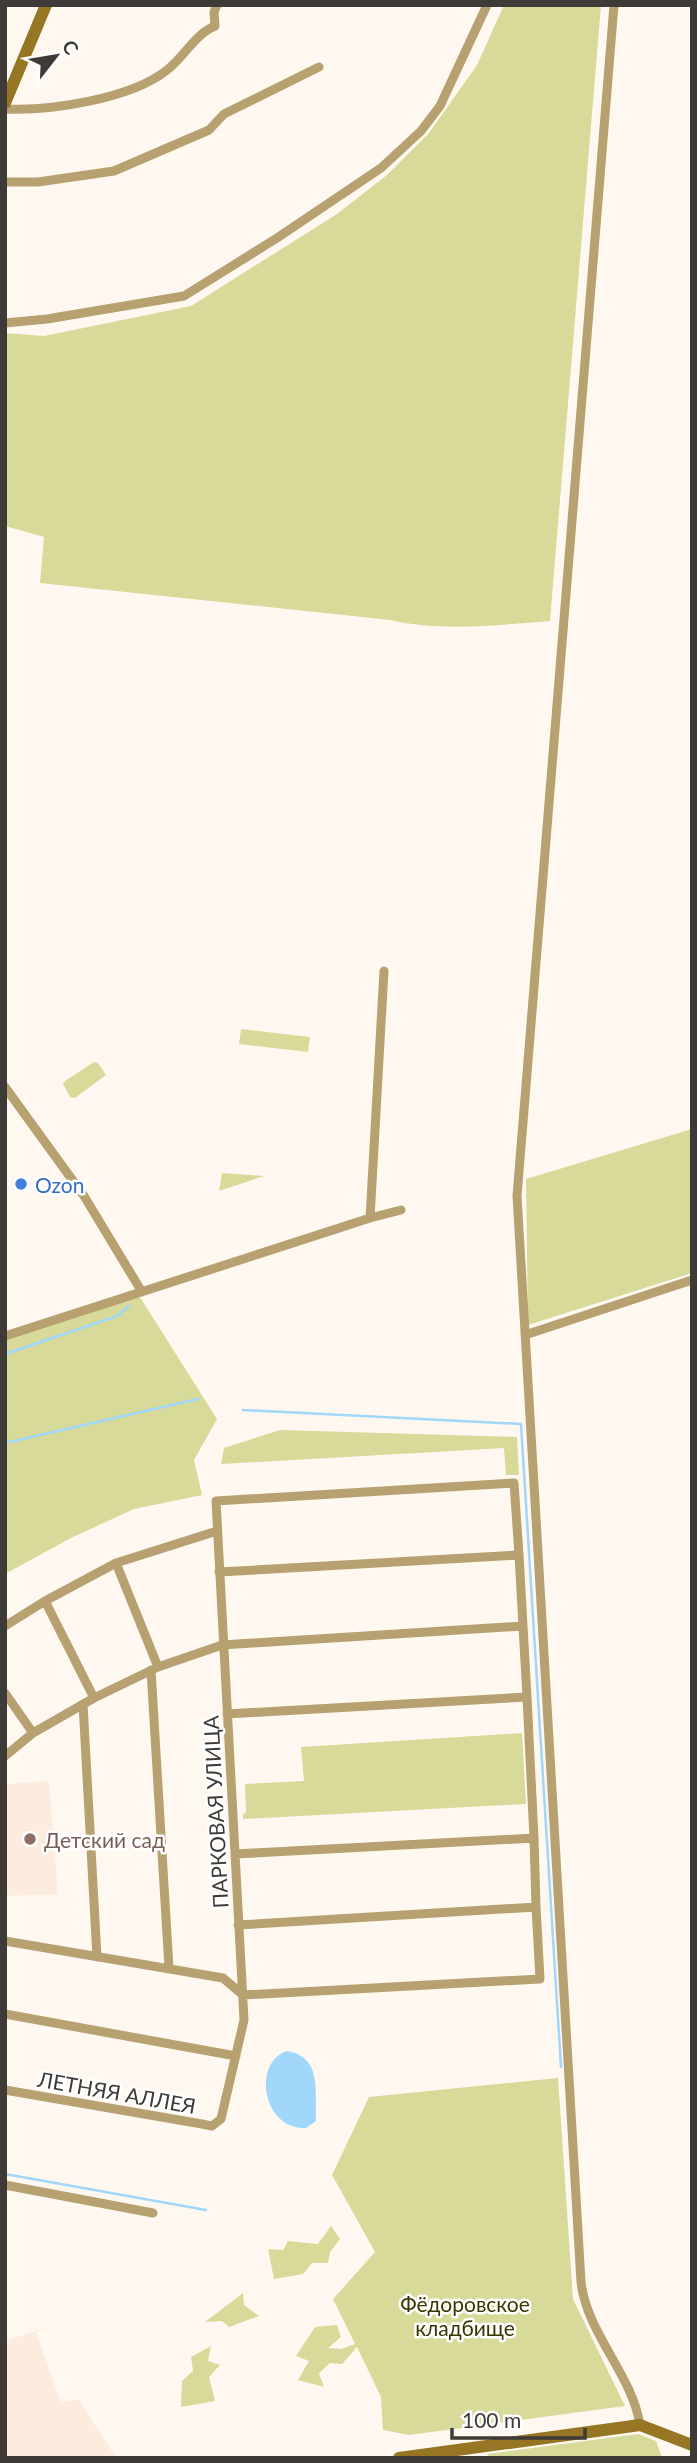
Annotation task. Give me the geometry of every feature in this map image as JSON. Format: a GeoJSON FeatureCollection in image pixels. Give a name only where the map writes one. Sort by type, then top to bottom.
{"type":"FeatureCollection","features":[{"type":"Feature","properties":{"kind":"main road"},"geometry":{"type":"LineString","coordinates":[[5,103],[46,5]]}},
{"type":"Feature","properties":{"kind":"main road"},"geometry":{"type":"LineString","coordinates":[[399,2458],[640,2425],[686,2442]]}},
{"type":"Feature","properties":{"kind":"street"},"geometry":{"type":"LineString","coordinates":[[5,109],[38,110],[75,103],[150,81],[178,61],[194,42],[215,26],[214,12],[218,5]]}},
{"type":"Feature","properties":{"kind":"street"},"geometry":{"type":"LineString","coordinates":[[5,323],[174,299],[201,286],[277,238],[382,168],[421,131],[440,106],[487,5]]}},
{"type":"Feature","properties":{"kind":"street"},"geometry":{"type":"LineString","coordinates":[[614,5],[517,1196],[581,2282],[587,2309],[636,2406],[640,2425]]}},
{"type":"Feature","properties":{"kind":"street"},"geometry":{"type":"LineString","coordinates":[[5,182],[38,182],[114,172],[209,130],[224,114],[319,67]]}},
{"type":"Feature","properties":{"kind":"street"},"geometry":{"type":"LineString","coordinates":[[370,1218],[384,971]]}},
{"type":"Feature","properties":{"kind":"street"},"geometry":{"type":"LineString","coordinates":[[5,1087],[84,1196],[142,1292]]}},
{"type":"Feature","properties":{"kind":"street"},"geometry":{"type":"LineString","coordinates":[[5,1336],[401,1210]]}},
{"type":"Feature","properties":{"kind":"street"},"geometry":{"type":"LineString","coordinates":[[525,1335],[692,1280]]}},
{"type":"Feature","properties":{"kind":"street","name":"ПАРКОВАЯ УЛИЦА"},"geometry":{"type":"LineString","coordinates":[[221,2119],[244,2020],[216,1501],[514,1483],[519,1555]]}},
{"type":"Feature","properties":{"kind":"street"},"geometry":{"type":"LineString","coordinates":[[5,1626],[116,1563],[216,1531]]}},
{"type":"Feature","properties":{"kind":"street"},"geometry":{"type":"LineString","coordinates":[[5,1941],[223,1978],[243,1995],[540,1979],[519,1555],[219,1572]]}},
{"type":"Feature","properties":{"kind":"street"},"geometry":{"type":"LineString","coordinates":[[116,1563],[154,1668],[169,1968]]}},
{"type":"Feature","properties":{"kind":"street"},"geometry":{"type":"LineString","coordinates":[[45,1601],[94,1698]]}},
{"type":"Feature","properties":{"kind":"street"},"geometry":{"type":"LineString","coordinates":[[5,1756],[33,1733],[94,1698],[154,1668],[222,1645],[523,1626]]}},
{"type":"Feature","properties":{"kind":"street"},"geometry":{"type":"LineString","coordinates":[[5,1693],[33,1733]]}},
{"type":"Feature","properties":{"kind":"street"},"geometry":{"type":"LineString","coordinates":[[227,1714],[527,1697]]}},
{"type":"Feature","properties":{"kind":"street"},"geometry":{"type":"LineString","coordinates":[[83,1704],[97,1957]]}},
{"type":"Feature","properties":{"kind":"street"},"geometry":{"type":"LineString","coordinates":[[235,1854],[534,1838]]}},
{"type":"Feature","properties":{"kind":"street"},"geometry":{"type":"LineString","coordinates":[[238,1925],[536,1907]]}},
{"type":"Feature","properties":{"kind":"street"},"geometry":{"type":"LineString","coordinates":[[5,2014],[236,2056]]}},
{"type":"Feature","properties":{"kind":"street","name":"ЛЕТНЯЯ АЛЛЕЯ"},"geometry":{"type":"LineString","coordinates":[[5,2090],[212,2126],[221,2119]]}},
{"type":"Feature","properties":{"kind":"street"},"geometry":{"type":"LineString","coordinates":[[5,2185],[153,2213]]}},
{"type":"Feature","properties":{"kind":"shaded area","name":"Детский сад"},"geometry":{"type":"Polygon","coordinates":[[[49,1781],[58,1894],[5,1896],[5,1784],[49,1781]]]}},
{"type":"Feature","properties":{"kind":"shaded area"},"geometry":{"type":"Polygon","coordinates":[[[62,2322],[36,2332],[61,2403],[79,2399],[116,2458],[5,2458],[5,2341],[62,2322]]]}},
{"type":"Feature","properties":{"kind":"green space"},"geometry":{"type":"Polygon","coordinates":[[[504,5],[601,5],[550,621],[470,627],[429,626],[40,583],[44,537],[5,526],[5,333],[44,336],[191,306],[337,214],[387,175],[429,133],[477,65],[504,5]]]}},
{"type":"Feature","properties":{"kind":"green space"},"geometry":{"type":"Polygon","coordinates":[[[241,1029],[310,1037],[308,1052],[239,1044],[241,1029]]]}},
{"type":"Feature","properties":{"kind":"green space"},"geometry":{"type":"Polygon","coordinates":[[[94,1062],[98,1063],[106,1075],[75,1098],[70,1097],[63,1084],[65,1081],[94,1062]]]}},
{"type":"Feature","properties":{"kind":"green space"},"geometry":{"type":"Polygon","coordinates":[[[692,1129],[692,1273],[528,1325],[526,1179],[692,1129]]]}},
{"type":"Feature","properties":{"kind":"green space"},"geometry":{"type":"Polygon","coordinates":[[[222,1173],[264,1176],[219,1191],[222,1173]]]}},
{"type":"Feature","properties":{"kind":"green space"},"geometry":{"type":"Polygon","coordinates":[[[138,1294],[217,1419],[194,1460],[202,1495],[134,1509],[71,1538],[5,1574],[5,1336],[138,1294]]]}},
{"type":"Feature","properties":{"kind":"green space"},"geometry":{"type":"Polygon","coordinates":[[[280,1430],[517,1437],[519,1475],[506,1475],[504,1448],[221,1464],[224,1448],[280,1430]]]}},
{"type":"Feature","properties":{"kind":"green space"},"geometry":{"type":"Polygon","coordinates":[[[522,1733],[526,1804],[243,1819],[243,1814],[246,1813],[245,1784],[304,1781],[301,1747],[522,1733]]]}},
{"type":"Feature","properties":{"kind":"green space","name":"Фёдоровское кладбище"},"geometry":{"type":"Polygon","coordinates":[[[558,2078],[573,2299],[625,2406],[409,2435],[383,2430],[381,2397],[357,2347],[342,2364],[330,2363],[319,2373],[324,2387],[298,2380],[309,2361],[296,2356],[315,2327],[337,2325],[341,2337],[328,2348],[341,2349],[355,2344],[333,2299],[375,2252],[332,2175],[369,2097],[558,2078]]]}},
{"type":"Feature","properties":{"kind":"green space"},"geometry":{"type":"Polygon","coordinates":[[[331,2226],[340,2239],[330,2252],[328,2263],[312,2263],[303,2274],[274,2279],[268,2249],[283,2250],[288,2241],[318,2244],[331,2226]]]}},
{"type":"Feature","properties":{"kind":"green space"},"geometry":{"type":"Polygon","coordinates":[[[243,2293],[244,2305],[259,2316],[229,2327],[222,2321],[205,2322],[243,2293]]]}},
{"type":"Feature","properties":{"kind":"green space"},"geometry":{"type":"Polygon","coordinates":[[[211,2346],[208,2361],[220,2365],[209,2377],[215,2401],[181,2407],[182,2381],[193,2371],[191,2357],[211,2346]]]}},
{"type":"Feature","properties":{"kind":"green space"},"geometry":{"type":"Polygon","coordinates":[[[638,2434],[656,2441],[662,2458],[490,2458],[487,2454],[638,2434]]]}},
{"type":"Feature","properties":{"kind":"water"},"geometry":{"type":"Polygon","coordinates":[[[287,2051],[307,2061],[315,2078],[316,2121],[306,2128],[291,2126],[280,2118],[271,2107],[267,2094],[269,2068],[276,2058],[287,2051]]]}},
{"type":"Feature","properties":{"kind":"waterway"},"geometry":{"type":"LineString","coordinates":[[5,1354],[117,1316],[129,1306]]}},
{"type":"Feature","properties":{"kind":"waterway"},"geometry":{"type":"LineString","coordinates":[[5,1443],[198,1399]]}},
{"type":"Feature","properties":{"kind":"waterway"},"geometry":{"type":"LineString","coordinates":[[243,1410],[521,1424],[561,2067]]}},
{"type":"Feature","properties":{"kind":"waterway"},"geometry":{"type":"LineString","coordinates":[[5,2174],[206,2210]]}},
{"type":"Feature","properties":{"kind":"place","name":"Ozon"},"geometry":{"type":"Point","coordinates":[21,1184]}},
{"type":"Feature","properties":{"kind":"place","name":"Детский сад"},"geometry":{"type":"Point","coordinates":[30,1839]}}]}
